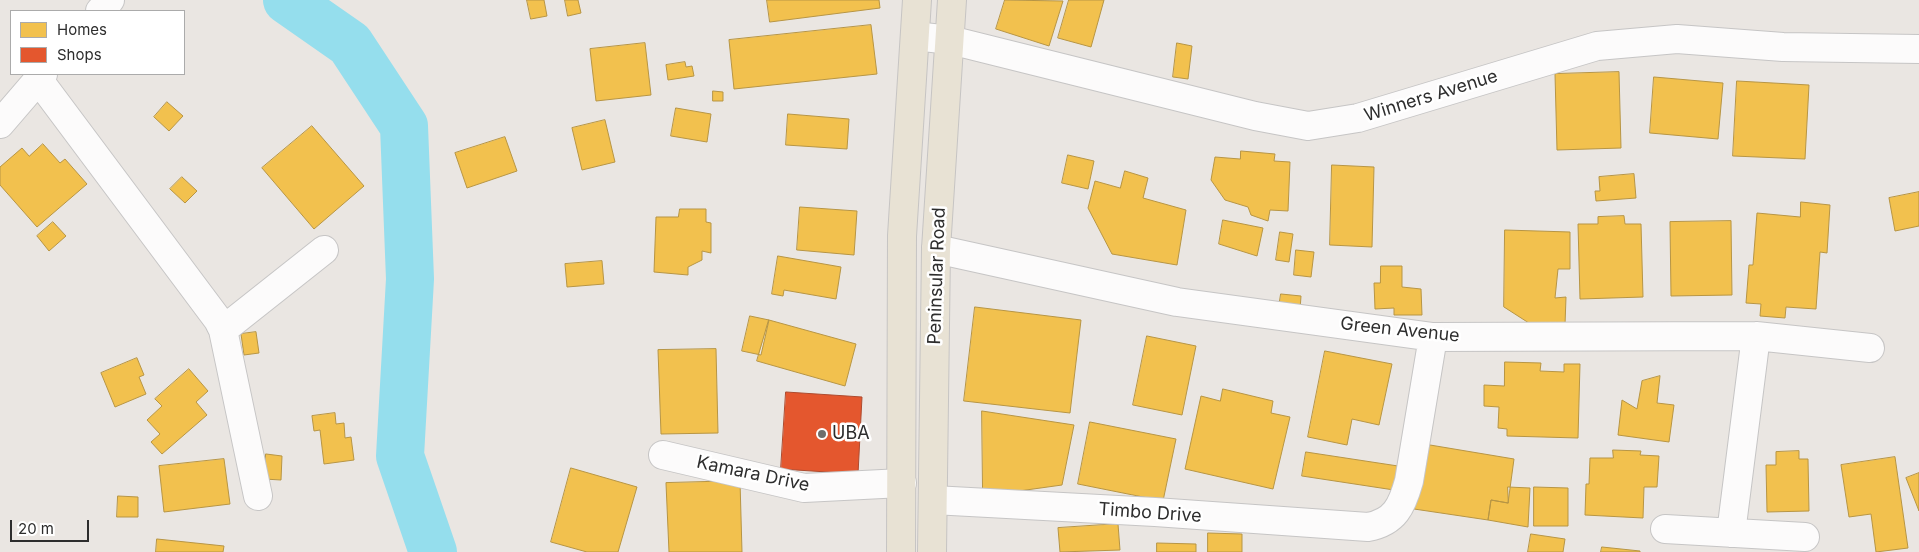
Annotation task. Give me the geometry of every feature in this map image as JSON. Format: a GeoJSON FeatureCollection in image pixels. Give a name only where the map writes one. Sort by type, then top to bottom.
{"type":"FeatureCollection","features":[{"type":"Feature","properties":{"kind":"main road","name":"Peninsular Road"},"geometry":{"type":"LineString","coordinates":[[902,552],[902,236],[917,0]]}},
{"type":"Feature","properties":{"kind":"main road","name":"Peninsular Road"},"geometry":{"type":"LineString","coordinates":[[932,552],[936,249],[952,0]]}},
{"type":"Feature","properties":{"kind":"street"},"geometry":{"type":"LineString","coordinates":[[101,10],[110,0]]}},
{"type":"Feature","properties":{"kind":"street","name":"Winners Avenue"},"geometry":{"type":"LineString","coordinates":[[915,36],[950,40],[1255,116],[1308,126],[1358,118],[1597,46],[1677,39],[1783,47],[1919,49]]}},
{"type":"Feature","properties":{"kind":"street"},"geometry":{"type":"LineString","coordinates":[[0,124],[41,76],[218,320],[223,330],[258,496]]}},
{"type":"Feature","properties":{"kind":"street","name":"Green Avenue"},"geometry":{"type":"LineString","coordinates":[[936,249],[1176,302],[1433,337],[1756,336],[1870,348]]}},
{"type":"Feature","properties":{"kind":"street"},"geometry":{"type":"LineString","coordinates":[[223,330],[324,250]]}},
{"type":"Feature","properties":{"kind":"street"},"geometry":{"type":"LineString","coordinates":[[1732,533],[1756,336]]}},
{"type":"Feature","properties":{"kind":"street","name":"Timbo Drive"},"geometry":{"type":"LineString","coordinates":[[933,500],[1146,512],[1368,528],[1382,525],[1402,503],[1409,481],[1433,337]]}},
{"type":"Feature","properties":{"kind":"street","name":"Kamara Drive"},"geometry":{"type":"LineString","coordinates":[[663,455],[804,488],[902,483]]}},
{"type":"Feature","properties":{"kind":"street"},"geometry":{"type":"LineString","coordinates":[[1665,529],[1805,537]]}},
{"type":"Feature","properties":{"kind":"building: Homes"},"geometry":{"type":"Polygon","coordinates":[[[527,0],[544,0],[547,16],[531,19],[527,0]]]}},
{"type":"Feature","properties":{"kind":"building: Homes"},"geometry":{"type":"Polygon","coordinates":[[[565,0],[578,0],[581,13],[568,16],[565,0]]]}},
{"type":"Feature","properties":{"kind":"building: Homes"},"geometry":{"type":"Polygon","coordinates":[[[767,0],[879,0],[880,8],[770,22],[767,0]]]}},
{"type":"Feature","properties":{"kind":"building: Homes"},"geometry":{"type":"Polygon","coordinates":[[[1005,0],[1063,1],[1049,46],[996,29],[1005,0]]]}},
{"type":"Feature","properties":{"kind":"building: Homes"},"geometry":{"type":"Polygon","coordinates":[[[1069,0],[1104,0],[1091,47],[1058,38],[1069,0]]]}},
{"type":"Feature","properties":{"kind":"building: Homes"},"geometry":{"type":"Polygon","coordinates":[[[871,25],[877,74],[734,89],[729,40],[871,25]]]}},
{"type":"Feature","properties":{"kind":"building: Homes"},"geometry":{"type":"Polygon","coordinates":[[[645,43],[651,95],[596,101],[590,49],[645,43]]]}},
{"type":"Feature","properties":{"kind":"building: Homes"},"geometry":{"type":"Polygon","coordinates":[[[1177,43],[1192,46],[1188,79],[1173,77],[1177,43]]]}},
{"type":"Feature","properties":{"kind":"building: Homes"},"geometry":{"type":"Polygon","coordinates":[[[685,62],[686,67],[692,66],[694,76],[668,80],[666,65],[685,62]]]}},
{"type":"Feature","properties":{"kind":"building: Homes"},"geometry":{"type":"Polygon","coordinates":[[[1619,72],[1621,148],[1557,150],[1555,74],[1619,72]]]}},
{"type":"Feature","properties":{"kind":"building: Homes"},"geometry":{"type":"Polygon","coordinates":[[[1654,77],[1723,83],[1718,139],[1650,133],[1654,77]]]}},
{"type":"Feature","properties":{"kind":"building: Homes"},"geometry":{"type":"Polygon","coordinates":[[[1737,81],[1809,85],[1805,159],[1733,156],[1737,81]]]}},
{"type":"Feature","properties":{"kind":"building: Homes"},"geometry":{"type":"Polygon","coordinates":[[[713,91],[723,92],[723,101],[713,101],[713,91]]]}},
{"type":"Feature","properties":{"kind":"building: Homes"},"geometry":{"type":"Polygon","coordinates":[[[167,102],[183,116],[169,131],[154,117],[167,102]]]}},
{"type":"Feature","properties":{"kind":"building: Homes"},"geometry":{"type":"Polygon","coordinates":[[[676,108],[711,114],[707,142],[671,136],[676,108]]]}},
{"type":"Feature","properties":{"kind":"building: Homes"},"geometry":{"type":"Polygon","coordinates":[[[788,114],[849,119],[847,149],[786,145],[788,114]]]}},
{"type":"Feature","properties":{"kind":"building: Homes"},"geometry":{"type":"Polygon","coordinates":[[[605,120],[615,162],[582,170],[572,128],[605,120]]]}},
{"type":"Feature","properties":{"kind":"building: Homes"},"geometry":{"type":"Polygon","coordinates":[[[312,126],[364,186],[314,229],[262,168],[312,126]]]}},
{"type":"Feature","properties":{"kind":"building: Homes"},"geometry":{"type":"Polygon","coordinates":[[[505,137],[517,171],[467,188],[455,153],[505,137]]]}},
{"type":"Feature","properties":{"kind":"building: Homes"},"geometry":{"type":"Polygon","coordinates":[[[43,144],[60,163],[65,159],[87,184],[37,227],[0,185],[0,167],[22,148],[29,156],[43,144]]]}},
{"type":"Feature","properties":{"kind":"building: Homes"},"geometry":{"type":"Polygon","coordinates":[[[1241,151],[1275,154],[1274,161],[1290,162],[1288,211],[1270,210],[1268,221],[1251,215],[1248,207],[1225,200],[1211,180],[1215,157],[1240,159],[1241,151]]]}},
{"type":"Feature","properties":{"kind":"building: Homes"},"geometry":{"type":"Polygon","coordinates":[[[1068,155],[1094,161],[1088,189],[1062,183],[1068,155]]]}},
{"type":"Feature","properties":{"kind":"building: Homes"},"geometry":{"type":"Polygon","coordinates":[[[1332,165],[1374,167],[1372,247],[1330,245],[1332,165]]]}},
{"type":"Feature","properties":{"kind":"building: Homes"},"geometry":{"type":"Polygon","coordinates":[[[1125,171],[1148,178],[1143,198],[1186,210],[1177,265],[1112,254],[1088,208],[1095,181],[1120,188],[1125,171]]]}},
{"type":"Feature","properties":{"kind":"building: Homes"},"geometry":{"type":"Polygon","coordinates":[[[1634,174],[1636,198],[1596,201],[1595,191],[1600,191],[1599,177],[1634,174]]]}},
{"type":"Feature","properties":{"kind":"building: Homes"},"geometry":{"type":"Polygon","coordinates":[[[182,177],[197,191],[185,203],[170,189],[182,177]]]}},
{"type":"Feature","properties":{"kind":"building: Homes"},"geometry":{"type":"Polygon","coordinates":[[[1919,192],[1919,226],[1895,231],[1889,198],[1919,192]]]}},
{"type":"Feature","properties":{"kind":"building: Homes"},"geometry":{"type":"Polygon","coordinates":[[[1801,202],[1830,205],[1827,253],[1820,252],[1816,309],[1786,307],[1785,318],[1760,316],[1761,304],[1746,303],[1749,265],[1753,265],[1757,213],[1800,217],[1801,202]]]}},
{"type":"Feature","properties":{"kind":"building: Homes"},"geometry":{"type":"Polygon","coordinates":[[[800,207],[857,211],[854,255],[797,250],[800,207]]]}},
{"type":"Feature","properties":{"kind":"building: Homes"},"geometry":{"type":"Polygon","coordinates":[[[680,209],[706,209],[706,222],[711,223],[711,253],[702,251],[702,260],[688,267],[688,275],[654,272],[656,217],[678,217],[680,209]]]}},
{"type":"Feature","properties":{"kind":"building: Homes"},"geometry":{"type":"Polygon","coordinates":[[[1624,216],[1625,224],[1641,224],[1643,297],[1580,299],[1578,224],[1598,224],[1598,217],[1624,216]]]}},
{"type":"Feature","properties":{"kind":"building: Homes"},"geometry":{"type":"Polygon","coordinates":[[[1223,220],[1263,228],[1257,256],[1219,244],[1223,220]]]}},
{"type":"Feature","properties":{"kind":"building: Homes"},"geometry":{"type":"Polygon","coordinates":[[[1731,221],[1732,295],[1671,296],[1670,222],[1731,221]]]}},
{"type":"Feature","properties":{"kind":"building: Homes"},"geometry":{"type":"Polygon","coordinates":[[[53,222],[66,236],[49,251],[37,236],[53,222]]]}},
{"type":"Feature","properties":{"kind":"building: Homes"},"geometry":{"type":"Polygon","coordinates":[[[1505,230],[1570,232],[1570,269],[1558,269],[1555,298],[1566,297],[1565,325],[1532,325],[1504,307],[1505,230]]]}},
{"type":"Feature","properties":{"kind":"building: Homes"},"geometry":{"type":"Polygon","coordinates":[[[1280,232],[1293,234],[1289,262],[1276,260],[1280,232]]]}},
{"type":"Feature","properties":{"kind":"building: Homes"},"geometry":{"type":"Polygon","coordinates":[[[1296,250],[1314,252],[1311,277],[1294,275],[1296,250]]]}},
{"type":"Feature","properties":{"kind":"building: Homes"},"geometry":{"type":"Polygon","coordinates":[[[778,256],[841,267],[836,299],[784,290],[783,296],[772,294],[778,256]]]}},
{"type":"Feature","properties":{"kind":"building: Homes"},"geometry":{"type":"Polygon","coordinates":[[[602,261],[604,284],[567,287],[565,264],[602,261]]]}},
{"type":"Feature","properties":{"kind":"building: Homes"},"geometry":{"type":"Polygon","coordinates":[[[1381,266],[1402,266],[1402,287],[1421,289],[1422,315],[1394,315],[1394,308],[1375,309],[1374,283],[1380,283],[1381,266]]]}},
{"type":"Feature","properties":{"kind":"building: Homes"},"geometry":{"type":"Polygon","coordinates":[[[1281,294],[1301,296],[1300,310],[1279,307],[1281,294]]]}},
{"type":"Feature","properties":{"kind":"building: Homes"},"geometry":{"type":"Polygon","coordinates":[[[975,307],[1081,320],[1070,413],[964,401],[975,307]]]}},
{"type":"Feature","properties":{"kind":"building: Homes"},"geometry":{"type":"Polygon","coordinates":[[[750,316],[769,320],[761,355],[742,351],[750,316]]]}},
{"type":"Feature","properties":{"kind":"building: Homes"},"geometry":{"type":"Polygon","coordinates":[[[769,320],[856,344],[845,386],[757,361],[769,320]]]}},
{"type":"Feature","properties":{"kind":"building: Homes"},"geometry":{"type":"Polygon","coordinates":[[[256,332],[259,353],[244,355],[241,334],[256,332]]]}},
{"type":"Feature","properties":{"kind":"building: Homes"},"geometry":{"type":"Polygon","coordinates":[[[1147,336],[1196,346],[1182,415],[1133,405],[1147,336]]]}},
{"type":"Feature","properties":{"kind":"building: Homes"},"geometry":{"type":"Polygon","coordinates":[[[716,349],[718,433],[661,434],[658,350],[716,349]]]}},
{"type":"Feature","properties":{"kind":"building: Homes"},"geometry":{"type":"Polygon","coordinates":[[[1325,351],[1392,364],[1379,425],[1352,419],[1347,445],[1308,437],[1325,351]]]}},
{"type":"Feature","properties":{"kind":"building: Homes"},"geometry":{"type":"Polygon","coordinates":[[[137,358],[144,375],[139,377],[146,394],[115,407],[101,373],[137,358]]]}},
{"type":"Feature","properties":{"kind":"building: Homes"},"geometry":{"type":"Polygon","coordinates":[[[1505,362],[1541,363],[1540,371],[1564,372],[1564,364],[1580,364],[1578,438],[1507,436],[1507,429],[1498,428],[1499,407],[1484,406],[1484,385],[1504,386],[1505,362]]]}},
{"type":"Feature","properties":{"kind":"building: Homes"},"geometry":{"type":"Polygon","coordinates":[[[189,369],[208,391],[196,402],[207,415],[162,454],[151,442],[160,434],[147,420],[162,406],[155,399],[189,369]]]}},
{"type":"Feature","properties":{"kind":"building: Homes"},"geometry":{"type":"Polygon","coordinates":[[[1660,376],[1657,403],[1674,405],[1669,442],[1618,435],[1622,400],[1637,409],[1642,381],[1660,376]]]}},
{"type":"Feature","properties":{"kind":"building: Homes"},"geometry":{"type":"Polygon","coordinates":[[[1223,389],[1273,401],[1271,413],[1290,417],[1273,489],[1185,469],[1201,396],[1220,401],[1223,389]]]}},
{"type":"Feature","properties":{"kind":"building: Homes"},"geometry":{"type":"Polygon","coordinates":[[[982,411],[1074,425],[1062,485],[983,496],[982,411]]]}},
{"type":"Feature","properties":{"kind":"building: Homes"},"geometry":{"type":"Polygon","coordinates":[[[335,413],[336,424],[344,423],[345,438],[351,437],[354,460],[324,464],[320,430],[314,431],[312,416],[335,413]]]}},
{"type":"Feature","properties":{"kind":"building: Homes"},"geometry":{"type":"Polygon","coordinates":[[[1090,422],[1176,439],[1163,501],[1078,484],[1090,422]]]}},
{"type":"Feature","properties":{"kind":"building: Homes"},"geometry":{"type":"Polygon","coordinates":[[[1424,444],[1514,459],[1508,503],[1491,500],[1488,520],[1414,509],[1424,444]]]}},
{"type":"Feature","properties":{"kind":"building: Homes"},"geometry":{"type":"Polygon","coordinates":[[[1613,450],[1641,451],[1640,455],[1659,456],[1657,487],[1644,487],[1643,518],[1585,515],[1586,484],[1589,484],[1590,458],[1613,458],[1613,450]]]}},
{"type":"Feature","properties":{"kind":"building: Homes"},"geometry":{"type":"Polygon","coordinates":[[[1799,451],[1799,459],[1808,459],[1809,511],[1767,512],[1766,465],[1776,465],[1776,452],[1799,451]]]}},
{"type":"Feature","properties":{"kind":"building: Homes"},"geometry":{"type":"Polygon","coordinates":[[[1306,452],[1398,466],[1394,490],[1302,476],[1306,452]]]}},
{"type":"Feature","properties":{"kind":"building: Homes"},"geometry":{"type":"Polygon","coordinates":[[[266,454],[282,456],[281,480],[264,479],[266,454]]]}},
{"type":"Feature","properties":{"kind":"building: Homes"},"geometry":{"type":"Polygon","coordinates":[[[1895,457],[1908,548],[1876,552],[1871,514],[1849,517],[1841,465],[1895,457]]]}},
{"type":"Feature","properties":{"kind":"building: Homes"},"geometry":{"type":"Polygon","coordinates":[[[224,459],[230,504],[164,512],[159,466],[224,459]]]}},
{"type":"Feature","properties":{"kind":"building: Homes"},"geometry":{"type":"Polygon","coordinates":[[[571,468],[637,487],[618,552],[587,552],[551,542],[571,468]]]}},
{"type":"Feature","properties":{"kind":"building: Homes"},"geometry":{"type":"Polygon","coordinates":[[[1919,473],[1919,511],[1906,478],[1919,473]]]}},
{"type":"Feature","properties":{"kind":"building: Homes"},"geometry":{"type":"Polygon","coordinates":[[[740,481],[742,552],[669,552],[666,483],[740,481]]]}},
{"type":"Feature","properties":{"kind":"building: Homes"},"geometry":{"type":"Polygon","coordinates":[[[1508,487],[1530,488],[1528,527],[1488,520],[1491,500],[1508,503],[1508,487]]]}},
{"type":"Feature","properties":{"kind":"building: Homes"},"geometry":{"type":"Polygon","coordinates":[[[1534,487],[1568,488],[1568,526],[1534,526],[1534,487]]]}},
{"type":"Feature","properties":{"kind":"building: Homes"},"geometry":{"type":"Polygon","coordinates":[[[118,496],[138,497],[138,517],[117,517],[118,496]]]}},
{"type":"Feature","properties":{"kind":"building: Homes"},"geometry":{"type":"Polygon","coordinates":[[[1118,524],[1120,550],[1060,552],[1058,528],[1118,524]]]}},
{"type":"Feature","properties":{"kind":"building: Homes"},"geometry":{"type":"Polygon","coordinates":[[[1208,533],[1242,534],[1242,552],[1208,552],[1208,533]]]}},
{"type":"Feature","properties":{"kind":"building: Homes"},"geometry":{"type":"Polygon","coordinates":[[[1531,534],[1565,539],[1563,552],[1528,552],[1531,534]]]}},
{"type":"Feature","properties":{"kind":"building: Homes"},"geometry":{"type":"Polygon","coordinates":[[[157,539],[224,546],[223,552],[156,552],[157,539]]]}},
{"type":"Feature","properties":{"kind":"building: Homes"},"geometry":{"type":"Polygon","coordinates":[[[1157,543],[1196,544],[1196,552],[1157,552],[1157,543]]]}},
{"type":"Feature","properties":{"kind":"building: Homes"},"geometry":{"type":"Polygon","coordinates":[[[1602,547],[1640,551],[1640,552],[1601,552],[1602,547]]]}},
{"type":"Feature","properties":{"kind":"building: Shops"},"geometry":{"type":"Polygon","coordinates":[[[786,392],[862,397],[858,474],[781,469],[786,392]]]}},
{"type":"Feature","properties":{"kind":"waterway"},"geometry":{"type":"LineString","coordinates":[[287,0],[350,44],[404,126],[410,279],[400,456],[433,552]]}},
{"type":"Feature","properties":{"kind":"place","name":"UBA"},"geometry":{"type":"Point","coordinates":[822,434]}}]}
